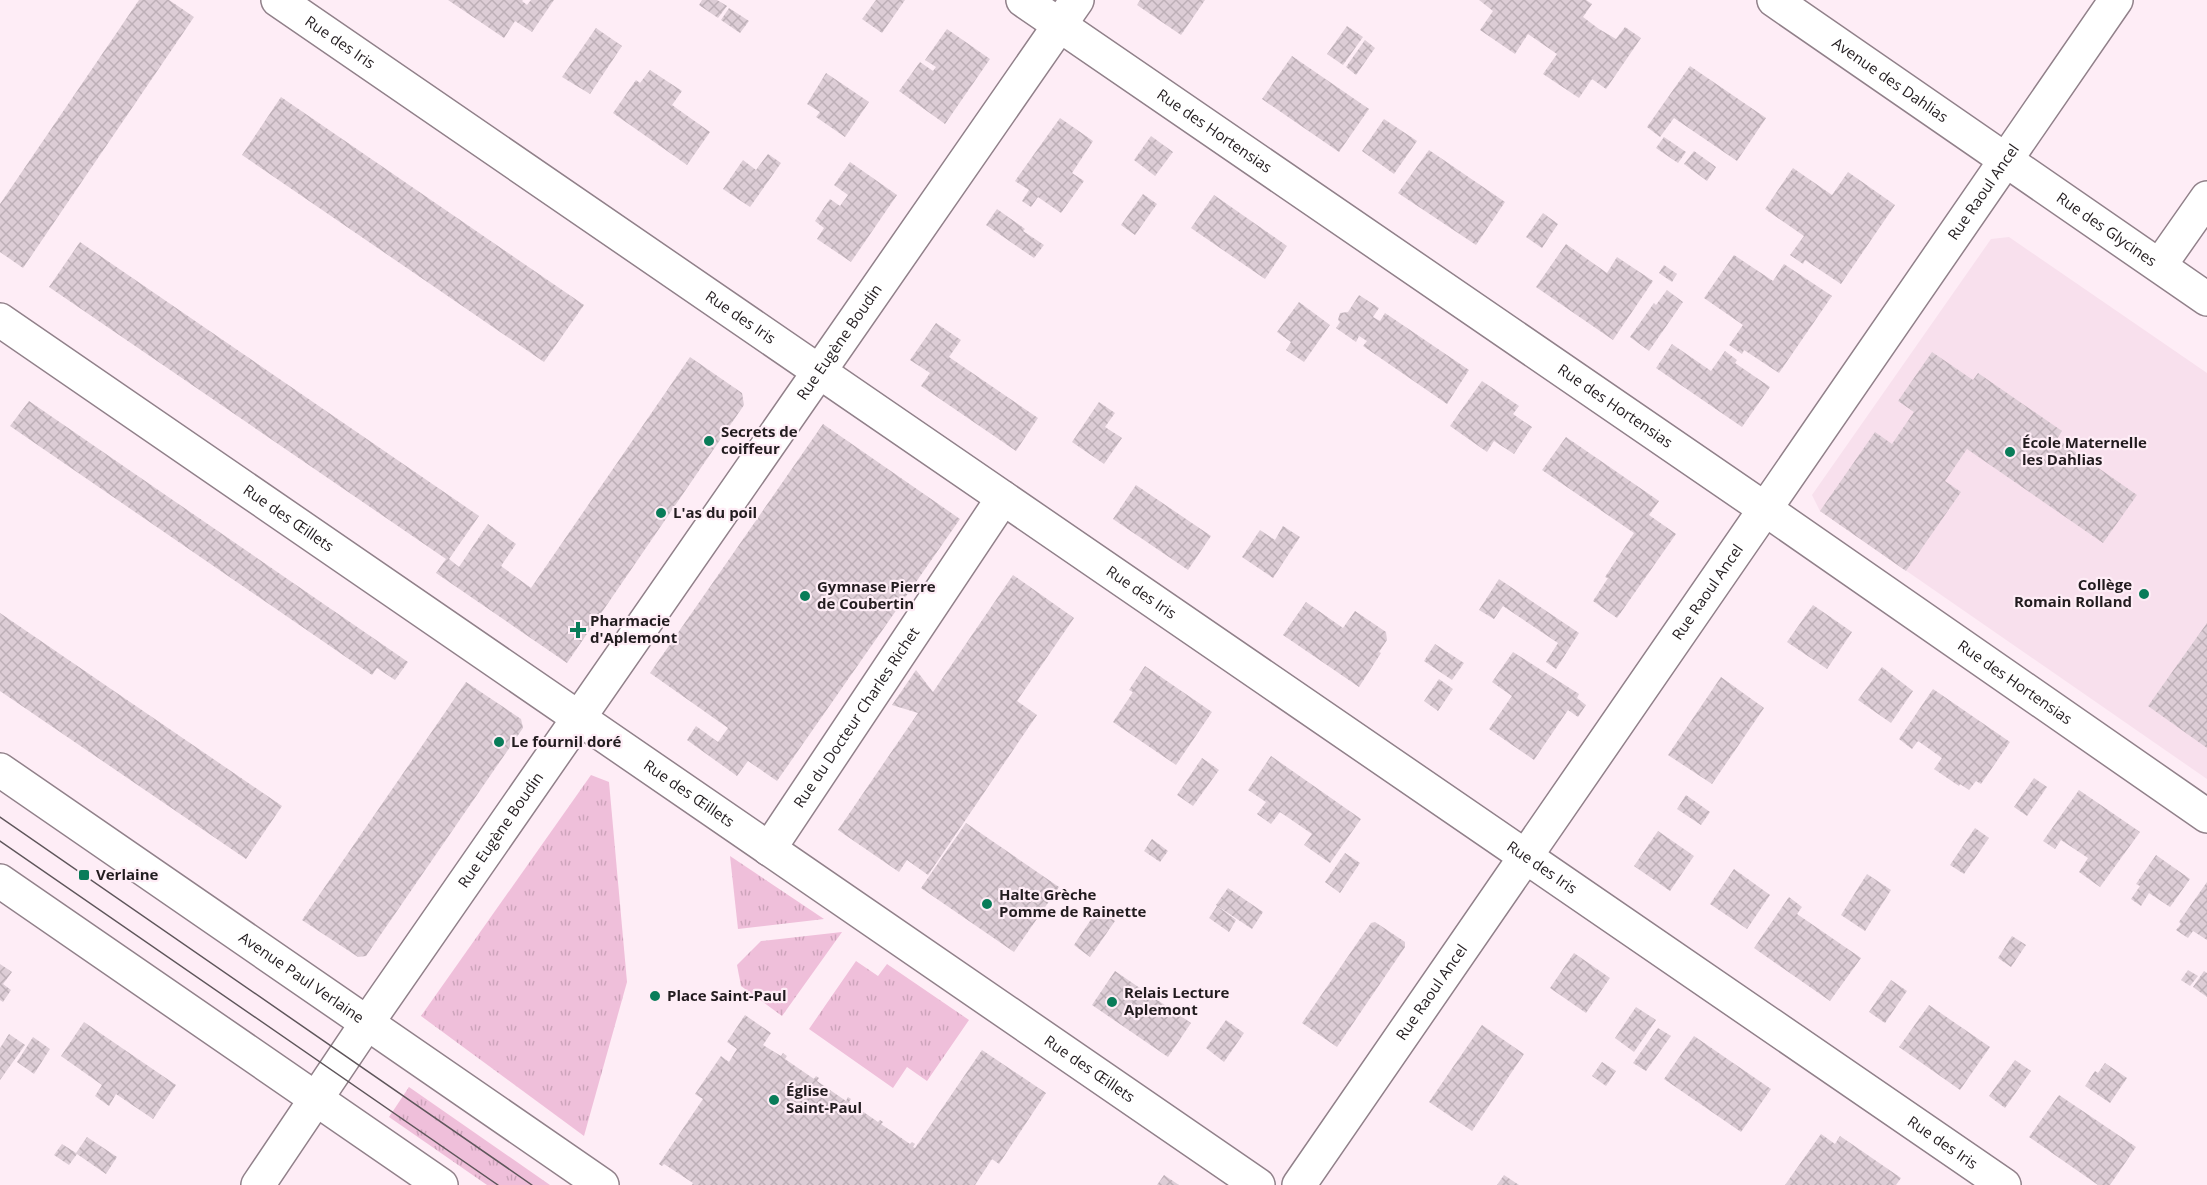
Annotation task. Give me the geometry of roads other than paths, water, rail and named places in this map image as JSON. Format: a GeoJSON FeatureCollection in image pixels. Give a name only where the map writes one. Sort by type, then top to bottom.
{"type":"FeatureCollection","features":[{"type":"Feature","properties":{"kind":"street","name":"Rue des Iris"},"geometry":{"type":"LineString","coordinates":[[278,0],[2004,1185]]}},
{"type":"Feature","properties":{"kind":"street","name":"Rue des Hortensias"},"geometry":{"type":"LineString","coordinates":[[1023,0],[1068,13],[1765,509],[2207,816]]}},
{"type":"Feature","properties":{"kind":"street","name":"Avenue des Dahlias"},"geometry":{"type":"LineString","coordinates":[[1774,0],[2006,159]]}},
{"type":"Feature","properties":{"kind":"street","name":"Rue Raoul Ancel"},"geometry":{"type":"LineString","coordinates":[[1299,1185],[2116,0]]}},
{"type":"Feature","properties":{"kind":"street","name":"Rue Eugène Boudin"},"geometry":{"type":"LineString","coordinates":[[258,1185],[367,1023],[1068,13]]}},
{"type":"Feature","properties":{"kind":"street","name":"Rue des Glycines"},"geometry":{"type":"LineString","coordinates":[[2006,159],[2207,299]]}},
{"type":"Feature","properties":{"kind":"street"},"geometry":{"type":"LineString","coordinates":[[2160,265],[2207,198]]}},
{"type":"Feature","properties":{"kind":"street","name":"Rue des Œillets"},"geometry":{"type":"LineString","coordinates":[[0,320],[1258,1185]]}},
{"type":"Feature","properties":{"kind":"street","name":"Rue du Docteur Charles Richet"},"geometry":{"type":"LineString","coordinates":[[769,849],[1003,498]]}},
{"type":"Feature","properties":{"kind":"street","name":"Avenue Paul Verlaine"},"geometry":{"type":"LineString","coordinates":[[0,770],[602,1185]]}},
{"type":"Feature","properties":{"kind":"street"},"geometry":{"type":"LineString","coordinates":[[0,881],[441,1185]]}},
{"type":"Feature","properties":{"kind":"tram line"},"geometry":{"type":"LineString","coordinates":[[0,817],[532,1185]]}},
{"type":"Feature","properties":{"kind":"tram line"},"geometry":{"type":"LineString","coordinates":[[0,841],[498,1185]]}},
{"type":"Feature","properties":{"kind":"place","name":"Secrets de coiffeur"},"geometry":{"type":"Point","coordinates":[709,441]}},
{"type":"Feature","properties":{"kind":"place","name":"École Maternelle les Dahlias"},"geometry":{"type":"Point","coordinates":[2010,452]}},
{"type":"Feature","properties":{"kind":"place","name":"L'as du poil"},"geometry":{"type":"Point","coordinates":[661,513]}},
{"type":"Feature","properties":{"kind":"place","name":"Collège Romain Rolland"},"geometry":{"type":"Point","coordinates":[2144,594]}},
{"type":"Feature","properties":{"kind":"place","name":"Gymnase Pierre de Coubertin"},"geometry":{"type":"Point","coordinates":[805,596]}},
{"type":"Feature","properties":{"kind":"place","name":"Pharmacie d'Aplemont"},"geometry":{"type":"Point","coordinates":[578,630]}},
{"type":"Feature","properties":{"kind":"place","name":"Le fournil doré"},"geometry":{"type":"Point","coordinates":[499,742]}},
{"type":"Feature","properties":{"kind":"place","name":"Verlaine"},"geometry":{"type":"Point","coordinates":[84,875]}},
{"type":"Feature","properties":{"kind":"place","name":"Halte Grèche Pomme de Rainette"},"geometry":{"type":"Point","coordinates":[987,904]}},
{"type":"Feature","properties":{"kind":"place","name":"Place Saint-Paul"},"geometry":{"type":"Point","coordinates":[655,996]}},
{"type":"Feature","properties":{"kind":"place","name":"Relais Lecture Aplemont"},"geometry":{"type":"Point","coordinates":[1112,1002]}},
{"type":"Feature","properties":{"kind":"place","name":"Église Saint-Paul"},"geometry":{"type":"Point","coordinates":[774,1100]}}]}
